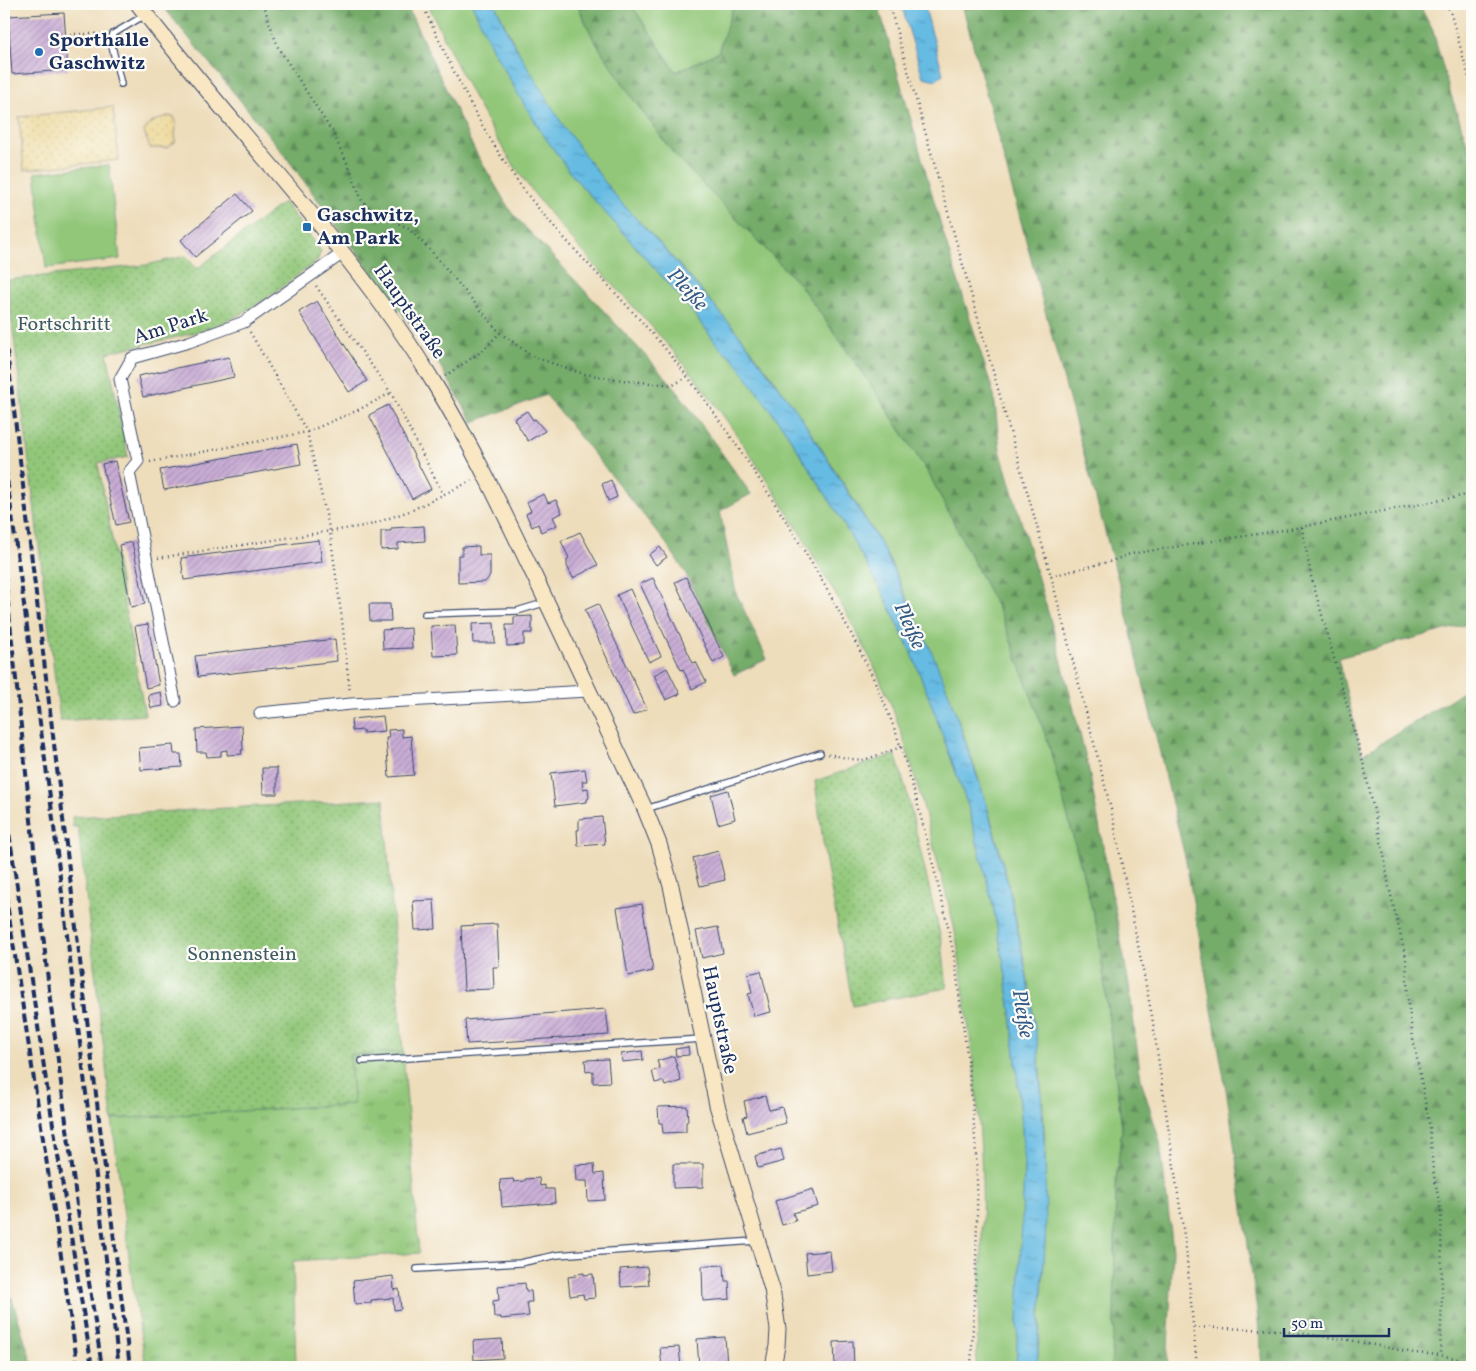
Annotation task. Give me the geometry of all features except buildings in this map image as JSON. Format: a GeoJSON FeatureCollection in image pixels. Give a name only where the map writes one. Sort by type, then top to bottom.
{"type":"FeatureCollection","features":[{"type":"Feature","properties":{"kind":"main road","name":"Hauptstraße"},"geometry":{"type":"LineString","coordinates":[[142,9],[170,46],[316,218],[399,329],[434,382],[486,474],[645,810],[659,844],[671,886],[717,1105],[772,1289],[776,1313],[777,1346],[772,1367]]}},
{"type":"Feature","properties":{"kind":"street","name":"Am Park"},"geometry":{"type":"LineString","coordinates":[[176,701],[129,472],[138,461],[120,379],[132,358],[189,342],[244,322],[343,253]]}},
{"type":"Feature","properties":{"kind":"street"},"geometry":{"type":"LineString","coordinates":[[260,713],[351,704],[588,690]]}},
{"type":"Feature","properties":{"kind":"lane"},"geometry":{"type":"LineString","coordinates":[[121,84],[111,42],[113,34],[142,9]]}},
{"type":"Feature","properties":{"kind":"lane"},"geometry":{"type":"LineString","coordinates":[[425,614],[517,611],[546,602]]}},
{"type":"Feature","properties":{"kind":"lane"},"geometry":{"type":"LineString","coordinates":[[645,810],[820,753]]}},
{"type":"Feature","properties":{"kind":"lane"},"geometry":{"type":"LineString","coordinates":[[362,1061],[702,1039]]}},
{"type":"Feature","properties":{"kind":"lane"},"geometry":{"type":"LineString","coordinates":[[418,1270],[520,1263],[557,1255],[758,1240]]}},
{"type":"Feature","properties":{"kind":"path"},"geometry":{"type":"LineString","coordinates":[[263,4],[278,47],[333,133],[350,168],[362,201],[378,214],[408,228],[432,252],[500,333],[534,357],[584,374],[673,385],[688,377]]}},
{"type":"Feature","properties":{"kind":"path"},"geometry":{"type":"LineString","coordinates":[[422,4],[481,123],[502,158],[531,199],[576,253],[633,313],[688,377],[753,468],[793,530],[841,614],[869,669],[901,747],[914,787],[952,942],[973,1105],[977,1187],[976,1269],[971,1367]]}},
{"type":"Feature","properties":{"kind":"path"},"geometry":{"type":"LineString","coordinates":[[889,4],[1051,576],[1111,810],[1152,1016],[1186,1249],[1197,1367]]}},
{"type":"Feature","properties":{"kind":"path"},"geometry":{"type":"LineString","coordinates":[[1446,4],[1450,11],[1472,88]]}},
{"type":"Feature","properties":{"kind":"path"},"geometry":{"type":"LineString","coordinates":[[65,34],[113,34]]}},
{"type":"Feature","properties":{"kind":"path"},"geometry":{"type":"LineString","coordinates":[[310,276],[391,393],[443,495]]}},
{"type":"Feature","properties":{"kind":"path"},"geometry":{"type":"LineString","coordinates":[[244,322],[307,432],[330,532],[351,704]]}},
{"type":"Feature","properties":{"kind":"path"},"geometry":{"type":"LineString","coordinates":[[434,382],[482,351],[500,333]]}},
{"type":"Feature","properties":{"kind":"path"},"geometry":{"type":"LineString","coordinates":[[138,461],[148,463],[307,432],[356,412],[391,393]]}},
{"type":"Feature","properties":{"kind":"path"},"geometry":{"type":"LineString","coordinates":[[147,560],[370,525],[412,510],[486,474]]}},
{"type":"Feature","properties":{"kind":"path"},"geometry":{"type":"LineString","coordinates":[[1051,576],[1112,561],[1130,554],[1302,527],[1472,494]]}},
{"type":"Feature","properties":{"kind":"path"},"geometry":{"type":"LineString","coordinates":[[1302,527],[1311,576],[1362,762],[1406,958],[1408,1003],[1430,1128],[1433,1171],[1441,1211],[1442,1296],[1440,1355]]}},
{"type":"Feature","properties":{"kind":"path"},"geometry":{"type":"LineString","coordinates":[[820,753],[864,760],[901,747]]}},
{"type":"Feature","properties":{"kind":"path"},"geometry":{"type":"LineString","coordinates":[[1194,1327],[1274,1330],[1349,1340],[1472,1362]]}},
{"type":"Feature","properties":{"kind":"green space"},"geometry":{"type":"Polygon","coordinates":[[[161,4],[406,4],[474,149],[511,212],[673,385],[751,494],[720,511],[736,593],[767,659],[734,675],[685,572],[666,543],[546,395],[473,422],[436,359],[280,149],[161,4]]]}},
{"type":"Feature","properties":{"kind":"green space"},"geometry":{"type":"Polygon","coordinates":[[[428,4],[472,4],[493,50],[524,104],[572,175],[688,306],[720,348],[733,358],[778,419],[835,509],[885,597],[912,654],[968,806],[993,905],[1006,976],[1022,1125],[1024,1168],[1016,1367],[976,1367],[981,1272],[982,1177],[980,1133],[971,1046],[957,942],[950,911],[911,764],[885,690],[835,593],[763,473],[692,374],[654,329],[554,219],[520,174],[504,151],[477,103],[428,4]]]}},
{"type":"Feature","properties":{"kind":"green space"},"geometry":{"type":"Polygon","coordinates":[[[495,4],[577,4],[594,40],[636,103],[674,154],[800,285],[863,373],[929,474],[1002,617],[1048,741],[1098,931],[1122,1128],[1116,1180],[1114,1328],[1111,1367],[1037,1367],[1044,1265],[1045,1162],[1042,1093],[1026,969],[1013,907],[981,785],[937,667],[898,579],[883,548],[818,443],[754,353],[716,307],[616,197],[581,152],[534,80],[495,4]]]}},
{"type":"Feature","properties":{"kind":"green space"},"geometry":{"type":"Polygon","coordinates":[[[577,4],[631,4],[676,72],[718,52],[734,4],[878,4],[944,236],[994,395],[1000,450],[1056,639],[1088,766],[1129,985],[1141,1080],[1160,1142],[1173,1250],[1167,1367],[1111,1367],[1114,1328],[1116,1180],[1122,1128],[1098,931],[1048,742],[1002,617],[929,474],[862,371],[800,285],[674,154],[636,103],[594,40],[577,4]]]}},
{"type":"Feature","properties":{"kind":"green space"},"geometry":{"type":"Polygon","coordinates":[[[631,4],[734,4],[718,52],[676,72],[631,4]]]}},
{"type":"Feature","properties":{"kind":"green space"},"geometry":{"type":"Polygon","coordinates":[[[962,4],[1419,4],[1433,31],[1448,86],[1472,158],[1472,623],[1338,658],[1362,755],[1472,686],[1472,1367],[1262,1367],[1257,1310],[1229,1107],[1186,861],[1120,587],[962,4]]]}},
{"type":"Feature","properties":{"kind":"green space"},"geometry":{"type":"Polygon","coordinates":[[[109,165],[120,259],[46,268],[35,173],[109,165]]]}},
{"type":"Feature","properties":{"kind":"green space","name":"Fortschritt"},"geometry":{"type":"Polygon","coordinates":[[[284,202],[321,251],[317,261],[262,301],[227,321],[183,336],[107,353],[128,457],[98,463],[145,715],[60,721],[7,280],[146,265],[186,256],[197,269],[284,202]]]}},
{"type":"Feature","properties":{"kind":"green space"},"geometry":{"type":"Polygon","coordinates":[[[895,754],[906,789],[942,943],[947,988],[853,1006],[825,857],[815,781],[895,754]]]}},
{"type":"Feature","properties":{"kind":"green space","name":"Sonnenstein"},"geometry":{"type":"Polygon","coordinates":[[[384,799],[403,1052],[350,1055],[353,1104],[112,1119],[78,827],[73,827],[72,817],[384,799]]]}},
{"type":"Feature","properties":{"kind":"green space"},"geometry":{"type":"Polygon","coordinates":[[[403,1052],[419,1253],[293,1261],[296,1367],[146,1367],[133,1288],[112,1119],[353,1104],[350,1055],[403,1052]]]}},
{"type":"Feature","properties":{"kind":"green space"},"geometry":{"type":"Polygon","coordinates":[[[4,1279],[10,1292],[33,1367],[4,1367],[4,1279]]]}},
{"type":"Feature","properties":{"kind":"sand"},"geometry":{"type":"Polygon","coordinates":[[[113,107],[119,160],[24,170],[19,117],[113,107]]]}},
{"type":"Feature","properties":{"kind":"sand"},"geometry":{"type":"Polygon","coordinates":[[[167,116],[174,117],[176,122],[175,142],[167,148],[150,148],[144,132],[146,128],[153,122],[167,116]]]}},
{"type":"Feature","properties":{"kind":"water","name":"Pleiße"},"geometry":{"type":"Polygon","coordinates":[[[472,4],[495,4],[512,41],[564,127],[616,197],[737,332],[797,411],[883,548],[948,691],[986,803],[1009,888],[1026,972],[1038,1047],[1045,1154],[1046,1228],[1037,1367],[1016,1367],[1024,1170],[1022,1125],[1006,976],[993,905],[968,806],[912,654],[885,597],[835,509],[787,433],[733,358],[720,348],[688,306],[572,175],[524,104],[493,50],[472,4]]]}},
{"type":"Feature","properties":{"kind":"water"},"geometry":{"type":"Polygon","coordinates":[[[901,4],[924,4],[943,74],[936,80],[923,77],[901,4]]]}},
{"type":"Feature","properties":{"kind":"railway"},"geometry":{"type":"LineString","coordinates":[[4,327],[130,1367]]}},
{"type":"Feature","properties":{"kind":"railway"},"geometry":{"type":"LineString","coordinates":[[4,457],[53,819],[119,1367]]}},
{"type":"Feature","properties":{"kind":"railway"},"geometry":{"type":"LineString","coordinates":[[4,566],[50,999],[77,1205],[102,1367]]}},
{"type":"Feature","properties":{"kind":"railway"},"geometry":{"type":"LineString","coordinates":[[4,799],[47,1087],[92,1367]]}},
{"type":"Feature","properties":{"kind":"railway"},"geometry":{"type":"LineString","coordinates":[[4,884],[78,1367]]}},
{"type":"Feature","properties":{"kind":"place","name":"Sporthalle Gaschwitz"},"geometry":{"type":"Point","coordinates":[39,52]}},
{"type":"Feature","properties":{"kind":"place","name":"Gaschwitz, Am Park"},"geometry":{"type":"Point","coordinates":[307,227]}}]}
